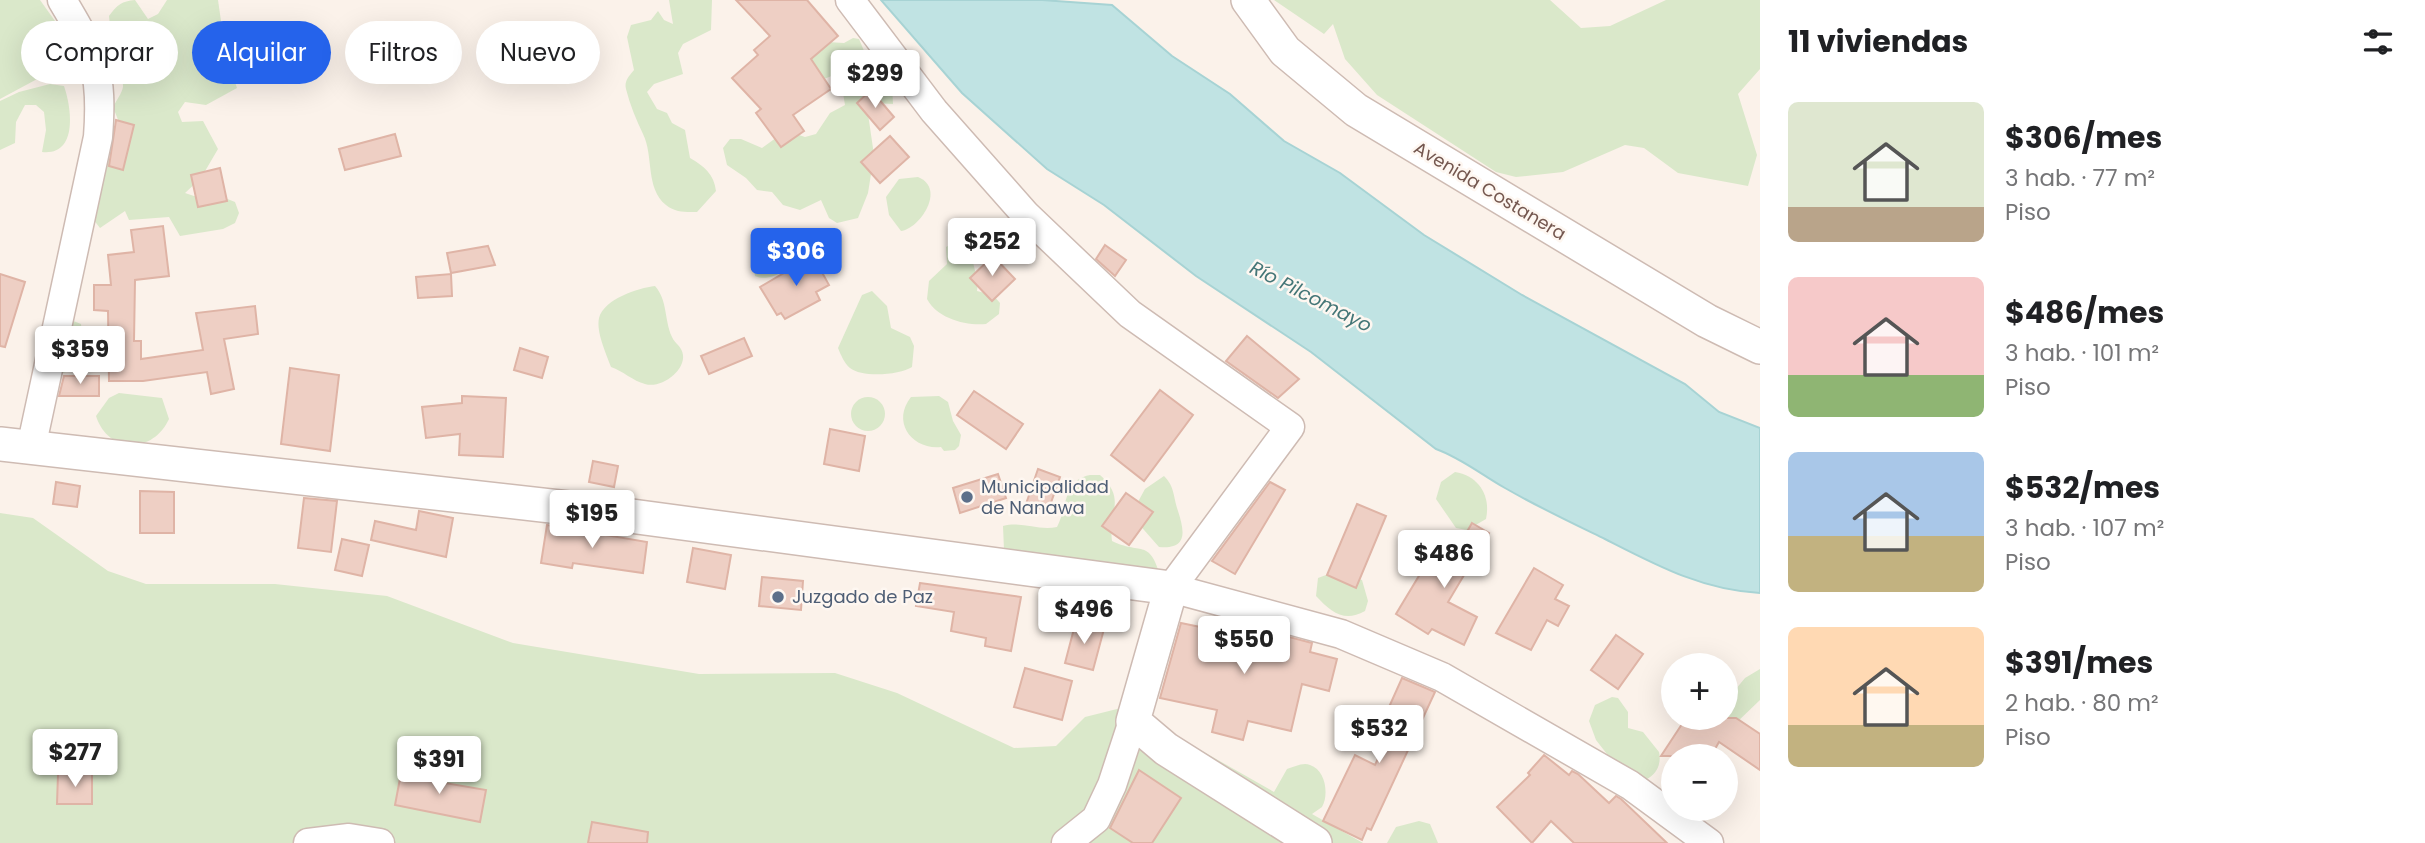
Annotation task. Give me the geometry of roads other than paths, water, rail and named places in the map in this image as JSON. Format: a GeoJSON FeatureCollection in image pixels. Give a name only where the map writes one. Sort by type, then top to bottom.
{"type":"FeatureCollection","features":[{"type":"Feature","properties":{"kind":"street"},"geometry":{"type":"LineString","coordinates":[[62,0],[91,47],[102,94],[98,137],[15,446],[586,510],[1171,587],[1340,634],[1442,677],[1630,785],[1709,843]]}},
{"type":"Feature","properties":{"kind":"street"},"geometry":{"type":"LineString","coordinates":[[850,0],[934,111],[1026,215],[1130,314],[1290,427],[1171,587],[1133,722],[1112,785],[1096,819],[1066,843]]}},
{"type":"Feature","properties":{"kind":"street","name":"Avenida Costanera"},"geometry":{"type":"LineString","coordinates":[[1248,0],[1285,51],[1356,110],[1707,321],[1760,347]]}},
{"type":"Feature","properties":{"kind":"street"},"geometry":{"type":"LineString","coordinates":[[1133,722],[1166,749],[1315,843]]}},
{"type":"Feature","properties":{"kind":"street"},"geometry":{"type":"LineString","coordinates":[[309,843],[349,838],[380,843]]}},
{"type":"Feature","properties":{"kind":"water","name":"Río Pilcomayo"},"geometry":{"type":"Polygon","coordinates":[[[881,0],[1042,0],[1112,5],[1172,56],[1230,94],[1284,141],[1340,173],[1424,235],[1522,295],[1685,384],[1719,412],[1760,428],[1760,593],[1718,587],[1661,567],[1530,502],[1436,449],[1311,352],[1196,276],[1104,205],[1047,169],[962,93],[881,0]]]}},
{"type":"Feature","properties":{"kind":"place","name":"Municipalidad de Nanawa"},"geometry":{"type":"Point","coordinates":[967,497]}},
{"type":"Feature","properties":{"kind":"place","name":"Juzgado de Paz"},"geometry":{"type":"Point","coordinates":[778,597]}}]}
